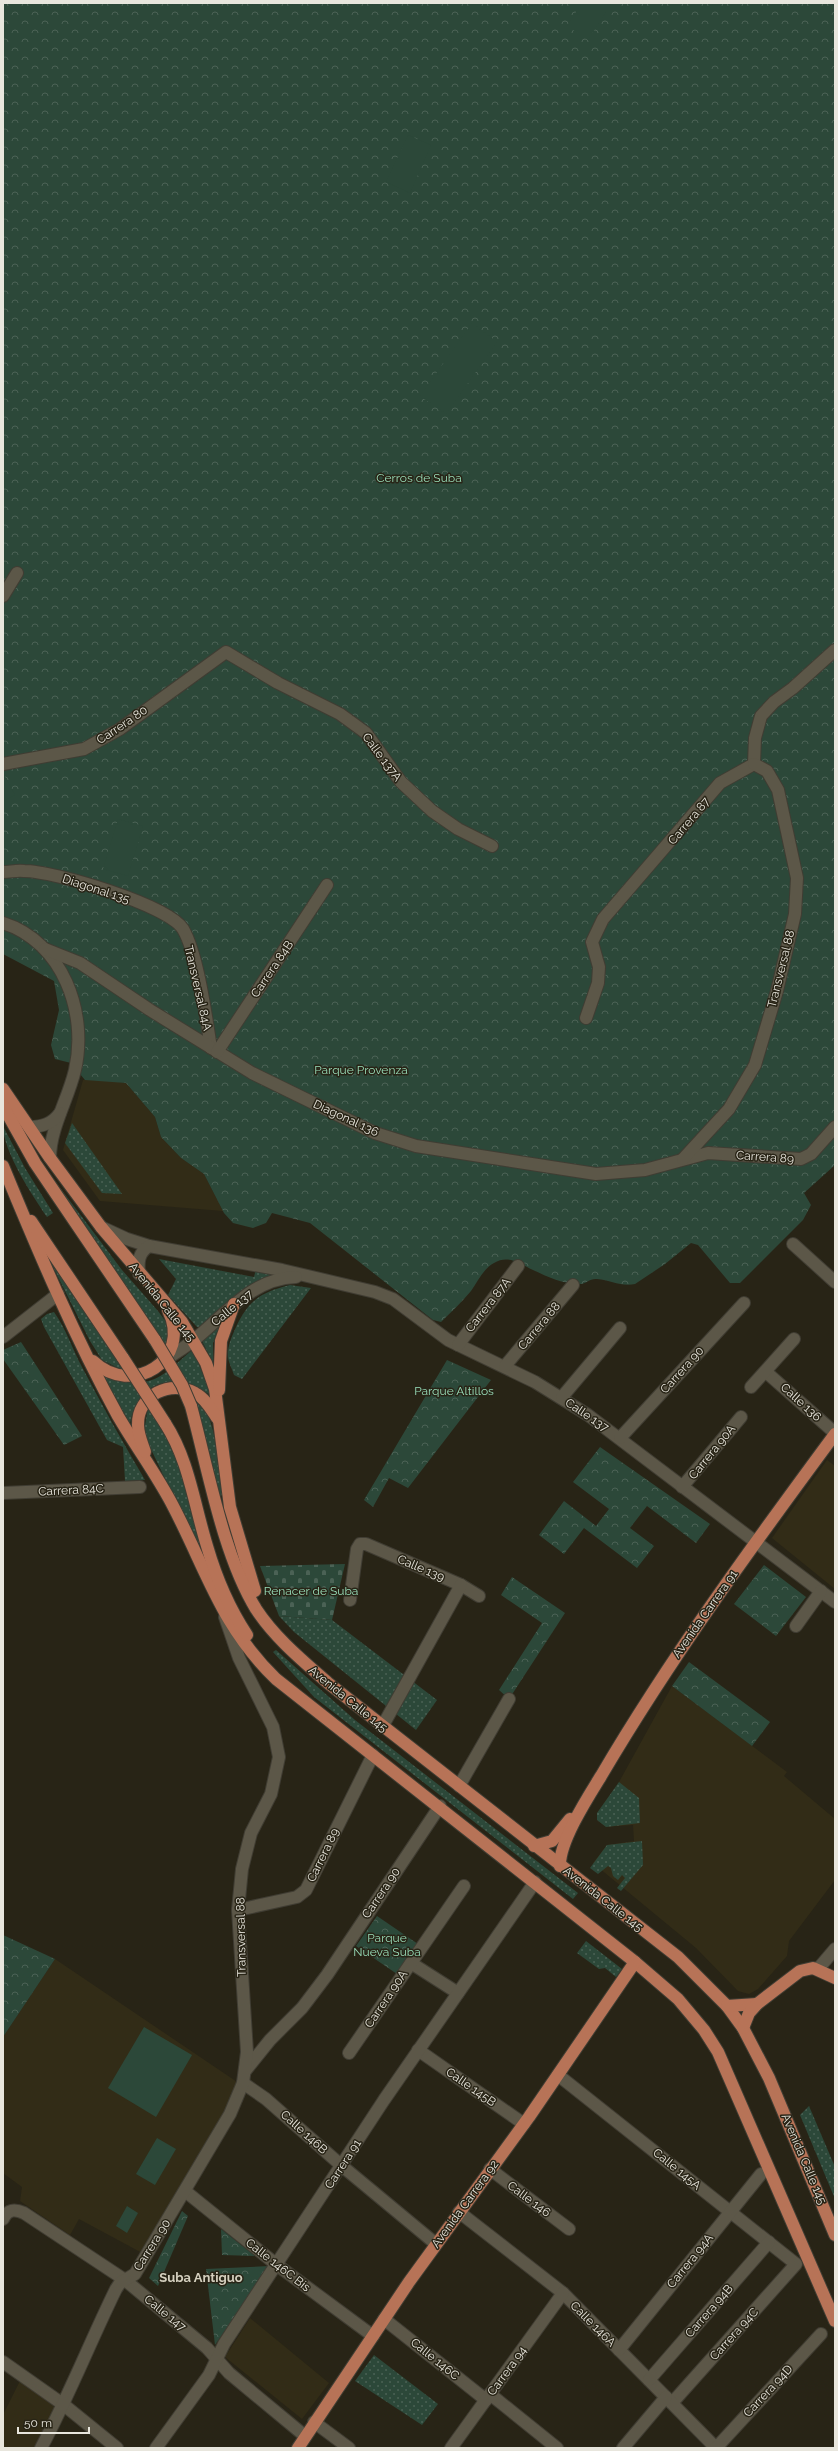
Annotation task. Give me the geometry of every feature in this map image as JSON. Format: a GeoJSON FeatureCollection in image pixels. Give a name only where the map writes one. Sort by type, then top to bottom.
{"type":"FeatureCollection","features":[{"type":"Feature","properties":{"kind":"main road","name":"Avenida Calle 145"},"geometry":{"type":"LineString","coordinates":[[3,1089],[50,1158],[101,1227],[139,1274],[177,1317],[194,1340],[213,1382],[220,1420],[227,1492],[232,1514],[256,1594],[278,1637]]}},
{"type":"Feature","properties":{"kind":"main road","name":"Avenida Calle 145"},"geometry":{"type":"LineString","coordinates":[[3,1106],[35,1163],[154,1340],[182,1385],[191,1406],[226,1537],[237,1568],[257,1610],[278,1637],[328,1683],[534,1846],[678,1957],[727,2006],[743,2028],[769,2078],[835,2235]]}},
{"type":"Feature","properties":{"kind":"main road"},"geometry":{"type":"LineString","coordinates":[[3,1166],[58,1294],[86,1352],[118,1416],[173,1505],[225,1616],[239,1638],[263,1667],[636,1962],[678,1999],[704,2030],[718,2052],[835,2321]]}},
{"type":"Feature","properties":{"kind":"main road"},"geometry":{"type":"LineString","coordinates":[[15,1194],[165,1423],[182,1455],[207,1547],[233,1611],[262,1656],[312,1706]]}},
{"type":"Feature","properties":{"kind":"main road"},"geometry":{"type":"LineString","coordinates":[[86,1352],[101,1368],[121,1377],[143,1375],[162,1363],[172,1343],[174,1330],[171,1317],[166,1306],[153,1290]]}},
{"type":"Feature","properties":{"kind":"main road"},"geometry":{"type":"LineString","coordinates":[[220,1420],[221,1341],[234,1304]]}},
{"type":"Feature","properties":{"kind":"main road"},"geometry":{"type":"LineString","coordinates":[[156,1476],[146,1456],[138,1426],[143,1406],[153,1395],[163,1389],[178,1387],[195,1392],[209,1405],[220,1420]]}},
{"type":"Feature","properties":{"kind":"main road","name":"Avenida Carrera 91"},"geometry":{"type":"LineString","coordinates":[[560,1866],[563,1846],[585,1801],[642,1706],[756,1542],[835,1433]]}},
{"type":"Feature","properties":{"kind":"main road","name":"Avenida Carrera 91"},"geometry":{"type":"LineString","coordinates":[[534,1846],[548,1844],[555,1839],[585,1801]]}},
{"type":"Feature","properties":{"kind":"main road","name":"Avenida Carrera 92"},"geometry":{"type":"LineString","coordinates":[[298,2448],[314,2422],[436,2244],[524,2124],[636,1962]]}},
{"type":"Feature","properties":{"kind":"main road"},"geometry":{"type":"LineString","coordinates":[[743,2028],[749,2013],[757,2004],[800,1971],[809,1968],[818,1969],[835,1978]]}},
{"type":"Feature","properties":{"kind":"main road"},"geometry":{"type":"LineString","coordinates":[[727,2006],[757,2004]]}},
{"type":"Feature","properties":{"kind":"street"},"geometry":{"type":"LineString","coordinates":[[3,596],[17,572]]}},
{"type":"Feature","properties":{"kind":"street"},"geometry":{"type":"LineString","coordinates":[[754,764],[755,738],[761,716],[774,702],[793,688],[835,650]]}},
{"type":"Feature","properties":{"kind":"street","name":"Carrera 80"},"geometry":{"type":"LineString","coordinates":[[3,764],[84,749],[120,729],[226,652]]}},
{"type":"Feature","properties":{"kind":"street","name":"Calle 137A"},"geometry":{"type":"LineString","coordinates":[[226,652],[278,683],[340,714],[361,729],[366,733],[401,782],[432,811],[458,829],[492,846]]}},
{"type":"Feature","properties":{"kind":"street","name":"Carrera 87"},"geometry":{"type":"LineString","coordinates":[[586,1018],[598,983],[599,967],[592,942],[603,920],[720,783],[754,764]]}},
{"type":"Feature","properties":{"kind":"street","name":"Transversal 88"},"geometry":{"type":"LineString","coordinates":[[682,1159],[729,1109],[755,1065],[777,991],[795,914],[797,878],[778,790],[767,771],[754,764]]}},
{"type":"Feature","properties":{"kind":"street","name":"Diagonal 135"},"geometry":{"type":"LineString","coordinates":[[3,872],[25,871],[70,879],[106,890],[157,911],[182,928]]}},
{"type":"Feature","properties":{"kind":"street","name":"Carrera 84B"},"geometry":{"type":"LineString","coordinates":[[214,1050],[327,885]]}},
{"type":"Feature","properties":{"kind":"street","name":"Diagonal 136"},"geometry":{"type":"LineString","coordinates":[[3,923],[25,932],[45,949],[61,972],[72,998],[79,1035],[75,1070],[51,1146],[50,1158]]}},
{"type":"Feature","properties":{"kind":"street","name":"Transversal 84A"},"geometry":{"type":"LineString","coordinates":[[182,928],[191,950],[214,1050]]}},
{"type":"Feature","properties":{"kind":"street","name":"Diagonal 136"},"geometry":{"type":"LineString","coordinates":[[45,949],[80,963],[252,1073],[375,1133],[416,1146],[596,1174],[645,1170],[682,1159]]}},
{"type":"Feature","properties":{"kind":"street"},"geometry":{"type":"LineString","coordinates":[[29,1127],[51,1122],[61,1112]]}},
{"type":"Feature","properties":{"kind":"street","name":"Carrera 89"},"geometry":{"type":"LineString","coordinates":[[682,1159],[708,1153],[801,1159],[811,1154],[835,1127]]}},
{"type":"Feature","properties":{"kind":"street","name":"Calle 137"},"geometry":{"type":"LineString","coordinates":[[101,1227],[127,1239],[149,1246],[312,1277],[389,1297],[402,1304],[440,1335],[458,1345],[505,1366],[562,1397],[620,1438],[682,1487],[835,1602]]}},
{"type":"Feature","properties":{"kind":"street"},"geometry":{"type":"LineString","coordinates":[[793,1244],[835,1282]]}},
{"type":"Feature","properties":{"kind":"street"},"geometry":{"type":"LineString","coordinates":[[139,1274],[139,1258],[143,1250],[149,1246]]}},
{"type":"Feature","properties":{"kind":"street","name":"Carrera 87A"},"geometry":{"type":"LineString","coordinates":[[458,1345],[518,1266]]}},
{"type":"Feature","properties":{"kind":"street","name":"Calle 137"},"geometry":{"type":"LineString","coordinates":[[162,1363],[194,1340],[248,1293],[278,1279],[286,1277],[312,1277]]}},
{"type":"Feature","properties":{"kind":"street","name":"Carrera 88"},"geometry":{"type":"LineString","coordinates":[[505,1366],[573,1285]]}},
{"type":"Feature","properties":{"kind":"street"},"geometry":{"type":"LineString","coordinates":[[3,1337],[58,1294]]}},
{"type":"Feature","properties":{"kind":"street","name":"Carrera 90"},"geometry":{"type":"LineString","coordinates":[[620,1438],[744,1303]]}},
{"type":"Feature","properties":{"kind":"street"},"geometry":{"type":"LineString","coordinates":[[562,1397],[620,1328]]}},
{"type":"Feature","properties":{"kind":"street"},"geometry":{"type":"LineString","coordinates":[[751,1387],[794,1340]]}},
{"type":"Feature","properties":{"kind":"street","name":"Calle 136"},"geometry":{"type":"LineString","coordinates":[[766,1372],[835,1433]]}},
{"type":"Feature","properties":{"kind":"street","name":"Carrera 90A"},"geometry":{"type":"LineString","coordinates":[[682,1487],[741,1416]]}},
{"type":"Feature","properties":{"kind":"street","name":"Carrera 84C"},"geometry":{"type":"LineString","coordinates":[[3,1493],[140,1487]]}},
{"type":"Feature","properties":{"kind":"street","name":"Calle 139"},"geometry":{"type":"LineString","coordinates":[[350,1600],[357,1549],[360,1544],[366,1544],[461,1585],[479,1596]]}},
{"type":"Feature","properties":{"kind":"street"},"geometry":{"type":"LineString","coordinates":[[382,1727],[461,1585]]}},
{"type":"Feature","properties":{"kind":"street"},"geometry":{"type":"LineString","coordinates":[[796,1626],[821,1591]]}},
{"type":"Feature","properties":{"kind":"street","name":"Transversal 88"},"geometry":{"type":"LineString","coordinates":[[225,1616],[239,1658],[269,1716],[279,1757],[271,1794],[251,1833],[244,1854],[238,1910],[246,2033],[244,2077]]}},
{"type":"Feature","properties":{"kind":"street"},"geometry":{"type":"LineString","coordinates":[[459,1786],[509,1699]]}},
{"type":"Feature","properties":{"kind":"street","name":"Carrera 89"},"geometry":{"type":"LineString","coordinates":[[238,1910],[298,1897],[306,1890],[373,1755]]}},
{"type":"Feature","properties":{"kind":"street","name":"Carrera 90"},"geometry":{"type":"LineString","coordinates":[[41,2448],[64,2405],[83,2358],[112,2296],[120,2283],[135,2274],[230,2114],[244,2077],[270,2040],[302,2008],[327,1975],[440,1806]]}},
{"type":"Feature","properties":{"kind":"street","name":"Carrera 91"},"geometry":{"type":"LineString","coordinates":[[156,2448],[209,2375],[224,2344],[418,2050],[535,1882]]}},
{"type":"Feature","properties":{"kind":"street","name":"Carrera 90A"},"geometry":{"type":"LineString","coordinates":[[349,2053],[464,1886]]}},
{"type":"Feature","properties":{"kind":"street"},"geometry":{"type":"LineString","coordinates":[[818,1969],[835,1949]]}},
{"type":"Feature","properties":{"kind":"street"},"geometry":{"type":"LineString","coordinates":[[411,1963],[458,1993]]}},
{"type":"Feature","properties":{"kind":"street","name":"Calle 145B"},"geometry":{"type":"LineString","coordinates":[[418,2050],[524,2124]]}},
{"type":"Feature","properties":{"kind":"street","name":"Calle 145A"},"geometry":{"type":"LineString","coordinates":[[558,2074],[796,2264]]}},
{"type":"Feature","properties":{"kind":"street","name":"Calle 146B"},"geometry":{"type":"LineString","coordinates":[[244,2077],[266,2099],[342,2166],[436,2244]]}},
{"type":"Feature","properties":{"kind":"street","name":"Calle 146"},"geometry":{"type":"LineString","coordinates":[[490,2169],[569,2229]]}},
{"type":"Feature","properties":{"kind":"street","name":"Carrera 94A"},"geometry":{"type":"LineString","coordinates":[[619,2350],[761,2174]]}},
{"type":"Feature","properties":{"kind":"street","name":"Calle 146C Bis"},"geometry":{"type":"LineString","coordinates":[[185,2191],[277,2265],[373,2336]]}},
{"type":"Feature","properties":{"kind":"street","name":"Calle 147"},"geometry":{"type":"LineString","coordinates":[[7,2215],[16,2210],[24,2213],[125,2280],[217,2359],[229,2373],[305,2436]]}},
{"type":"Feature","properties":{"kind":"street","name":"Calle 146A"},"geometry":{"type":"LineString","coordinates":[[459,2212],[563,2293],[716,2448]]}},
{"type":"Feature","properties":{"kind":"street","name":"Carrera 94B"},"geometry":{"type":"LineString","coordinates":[[649,2380],[769,2242]]}},
{"type":"Feature","properties":{"kind":"street","name":"Carrera 94C"},"geometry":{"type":"LineString","coordinates":[[623,2448],[796,2264]]}},
{"type":"Feature","properties":{"kind":"street","name":"Carrera 94"},"geometry":{"type":"LineString","coordinates":[[451,2448],[563,2293]]}},
{"type":"Feature","properties":{"kind":"street","name":"Calle 146C"},"geometry":{"type":"LineString","coordinates":[[384,2319],[557,2448]]}},
{"type":"Feature","properties":{"kind":"street","name":"Carrera 94D"},"geometry":{"type":"LineString","coordinates":[[716,2448],[821,2334]]}},
{"type":"Feature","properties":{"kind":"street"},"geometry":{"type":"LineString","coordinates":[[3,2362],[64,2405],[117,2448]]}},
{"type":"Feature","properties":{"kind":"street"},"geometry":{"type":"LineString","coordinates":[[314,2422],[350,2448]]}},
{"type":"Feature","properties":{"kind":"shaded area"},"geometry":{"type":"Polygon","coordinates":[[[96,1079],[126,1083],[155,1117],[161,1137],[181,1158],[204,1174],[223,1211],[100,1201],[63,1150],[83,1080],[96,1079]]]}},
{"type":"Feature","properties":{"kind":"shaded area"},"geometry":{"type":"Polygon","coordinates":[[[827,1460],[835,1466],[835,1589],[772,1538],[827,1460]]]}},
{"type":"Feature","properties":{"kind":"shaded area"},"geometry":{"type":"Polygon","coordinates":[[[672,1686],[787,1772],[784,1776],[835,1819],[835,1880],[789,1941],[787,1956],[758,1989],[749,1994],[738,1991],[696,1948],[593,1863],[607,1845],[634,1841],[633,1825],[606,1827],[597,1820],[597,1813],[619,1782],[672,1686]]]}},
{"type":"Feature","properties":{"kind":"shaded area"},"geometry":{"type":"Polygon","coordinates":[[[55,1959],[240,2084],[144,2254],[79,2219],[70,2235],[20,2201],[22,2187],[3,2173],[3,2037],[55,1959]]]}},
{"type":"Feature","properties":{"kind":"shaded area"},"geometry":{"type":"Polygon","coordinates":[[[250,2318],[329,2383],[302,2419],[225,2357],[250,2318]]]}},
{"type":"Feature","properties":{"kind":"shaded area"},"geometry":{"type":"Polygon","coordinates":[[[20,2381],[55,2407],[34,2448],[3,2448],[3,2415],[20,2381]]]}},
{"type":"Feature","properties":{"kind":"green space","name":"Cerros de Suba"},"geometry":{"type":"Polygon","coordinates":[[[3,3],[835,3],[835,1165],[804,1193],[811,1205],[803,1220],[740,1283],[730,1283],[698,1245],[691,1243],[665,1264],[635,1284],[630,1285],[597,1279],[592,1279],[582,1284],[568,1283],[550,1278],[514,1261],[504,1259],[499,1260],[487,1268],[468,1295],[441,1322],[433,1320],[310,1223],[272,1213],[266,1223],[253,1228],[233,1223],[224,1213],[204,1174],[181,1158],[161,1137],[155,1117],[126,1083],[85,1080],[71,1063],[55,1059],[51,1045],[59,1010],[54,981],[3,954],[3,3]]]}},
{"type":"Feature","properties":{"kind":"green space"},"geometry":{"type":"Polygon","coordinates":[[[582,3],[611,4],[588,40],[567,26],[582,3]]]}},
{"type":"Feature","properties":{"kind":"green space"},"geometry":{"type":"Polygon","coordinates":[[[408,135],[431,145],[410,193],[386,182],[408,135]]]}},
{"type":"Feature","properties":{"kind":"green space"},"geometry":{"type":"Polygon","coordinates":[[[472,323],[497,342],[446,414],[420,396],[472,323]]]}},
{"type":"Feature","properties":{"kind":"green space"},"geometry":{"type":"Polygon","coordinates":[[[3,773],[15,795],[3,801],[3,773]]]}},
{"type":"Feature","properties":{"kind":"green space"},"geometry":{"type":"Polygon","coordinates":[[[118,819],[143,826],[128,876],[103,869],[118,819]]]}},
{"type":"Feature","properties":{"kind":"green space"},"geometry":{"type":"Polygon","coordinates":[[[72,1123],[122,1194],[102,1193],[65,1143],[72,1123]]]}},
{"type":"Feature","properties":{"kind":"green space"},"geometry":{"type":"Polygon","coordinates":[[[3,1126],[25,1168],[53,1213],[47,1217],[19,1173],[8,1148],[4,1136],[3,1126]]]}},
{"type":"Feature","properties":{"kind":"green space"},"geometry":{"type":"Polygon","coordinates":[[[39,1160],[122,1270],[166,1322],[168,1335],[166,1348],[39,1160]]]}},
{"type":"Feature","properties":{"kind":"green space"},"geometry":{"type":"Polygon","coordinates":[[[46,1253],[126,1372],[102,1360],[90,1341],[46,1253]]]}},
{"type":"Feature","properties":{"kind":"green space"},"geometry":{"type":"Polygon","coordinates":[[[159,1259],[254,1277],[256,1269],[277,1272],[246,1290],[218,1311],[201,1327],[197,1327],[168,1295],[176,1279],[159,1259]]]}},
{"type":"Feature","properties":{"kind":"green space"},"geometry":{"type":"Polygon","coordinates":[[[290,1285],[311,1288],[242,1379],[234,1375],[228,1358],[228,1349],[233,1334],[243,1314],[254,1301],[261,1296],[290,1285]]]}},
{"type":"Feature","properties":{"kind":"green space"},"geometry":{"type":"Polygon","coordinates":[[[54,1312],[62,1325],[78,1360],[145,1480],[125,1481],[123,1447],[107,1440],[44,1327],[41,1319],[47,1314],[54,1312]]]}},
{"type":"Feature","properties":{"kind":"green space"},"geometry":{"type":"Polygon","coordinates":[[[219,1326],[213,1343],[213,1363],[202,1341],[219,1326]]]}},
{"type":"Feature","properties":{"kind":"green space"},"geometry":{"type":"Polygon","coordinates":[[[21,1342],[82,1436],[64,1445],[3,1359],[3,1350],[21,1342]]]}},
{"type":"Feature","properties":{"kind":"green space"},"geometry":{"type":"Polygon","coordinates":[[[193,1349],[211,1395],[197,1388],[184,1384],[160,1384],[150,1389],[141,1397],[135,1408],[130,1424],[102,1373],[131,1382],[152,1380],[161,1376],[193,1349]]]}},
{"type":"Feature","properties":{"kind":"green space","name":"Parque Altillos"},"geometry":{"type":"Polygon","coordinates":[[[447,1360],[491,1380],[408,1488],[389,1478],[373,1507],[364,1500],[447,1360]]]}},
{"type":"Feature","properties":{"kind":"green space"},"geometry":{"type":"Polygon","coordinates":[[[194,1398],[202,1404],[208,1415],[216,1442],[223,1495],[220,1496],[194,1398]]]}},
{"type":"Feature","properties":{"kind":"green space"},"geometry":{"type":"Polygon","coordinates":[[[148,1408],[169,1441],[183,1475],[203,1548],[199,1550],[148,1443],[144,1431],[148,1408]]]}},
{"type":"Feature","properties":{"kind":"green space"},"geometry":{"type":"Polygon","coordinates":[[[600,1447],[710,1524],[696,1543],[647,1506],[630,1528],[654,1546],[637,1568],[584,1528],[564,1554],[539,1535],[564,1501],[596,1526],[609,1509],[573,1482],[600,1447]]]}},
{"type":"Feature","properties":{"kind":"green space","name":"Renacer de Suba"},"geometry":{"type":"Polygon","coordinates":[[[345,1564],[332,1620],[279,1616],[260,1566],[345,1564]]]}},
{"type":"Feature","properties":{"kind":"green space"},"geometry":{"type":"Polygon","coordinates":[[[764,1565],[806,1597],[776,1636],[734,1604],[764,1565]]]}},
{"type":"Feature","properties":{"kind":"green space"},"geometry":{"type":"Polygon","coordinates":[[[512,1577],[565,1613],[509,1699],[499,1690],[542,1623],[501,1595],[512,1577]]]}},
{"type":"Feature","properties":{"kind":"green space"},"geometry":{"type":"Polygon","coordinates":[[[279,1616],[332,1620],[437,1700],[416,1730],[294,1632],[279,1616]]]}},
{"type":"Feature","properties":{"kind":"green space"},"geometry":{"type":"Polygon","coordinates":[[[276,1650],[355,1720],[578,1893],[573,1899],[314,1697],[273,1652],[276,1650]]]}},
{"type":"Feature","properties":{"kind":"green space"},"geometry":{"type":"Polygon","coordinates":[[[689,1662],[770,1722],[752,1746],[672,1686],[689,1662]]]}},
{"type":"Feature","properties":{"kind":"green space"},"geometry":{"type":"Polygon","coordinates":[[[619,1782],[639,1798],[640,1823],[606,1827],[597,1820],[597,1813],[619,1782]]]}},
{"type":"Feature","properties":{"kind":"green space"},"geometry":{"type":"Polygon","coordinates":[[[642,1841],[643,1865],[621,1891],[617,1888],[625,1878],[622,1875],[618,1880],[613,1876],[611,1868],[608,1866],[598,1874],[590,1868],[607,1845],[642,1841]]]}},
{"type":"Feature","properties":{"kind":"green space","name":"Parque Nueva Suba"},"geometry":{"type":"Polygon","coordinates":[[[377,1916],[418,1944],[397,1974],[356,1946],[377,1916]]]}},
{"type":"Feature","properties":{"kind":"green space"},"geometry":{"type":"Polygon","coordinates":[[[3,1935],[55,1959],[3,2037],[3,1935]]]}},
{"type":"Feature","properties":{"kind":"green space"},"geometry":{"type":"Polygon","coordinates":[[[586,1941],[622,1969],[616,1977],[605,1968],[599,1969],[577,1953],[586,1941]]]}},
{"type":"Feature","properties":{"kind":"green space"},"geometry":{"type":"Polygon","coordinates":[[[144,2027],[192,2055],[156,2117],[108,2088],[144,2027]]]}},
{"type":"Feature","properties":{"kind":"green space"},"geometry":{"type":"Polygon","coordinates":[[[809,2106],[835,2167],[835,2199],[800,2115],[809,2106]]]}},
{"type":"Feature","properties":{"kind":"green space"},"geometry":{"type":"Polygon","coordinates":[[[157,2138],[176,2149],[155,2185],[136,2174],[157,2138]]]}},
{"type":"Feature","properties":{"kind":"green space"},"geometry":{"type":"Polygon","coordinates":[[[127,2206],[138,2213],[127,2233],[116,2226],[127,2206]]]}},
{"type":"Feature","properties":{"kind":"green space"},"geometry":{"type":"Polygon","coordinates":[[[182,2211],[188,2216],[158,2286],[149,2278],[182,2211]]]}},
{"type":"Feature","properties":{"kind":"green space"},"geometry":{"type":"Polygon","coordinates":[[[221,2229],[255,2256],[222,2255],[221,2229]]]}},
{"type":"Feature","properties":{"kind":"green space"},"geometry":{"type":"Polygon","coordinates":[[[270,2266],[215,2345],[206,2269],[270,2266]]]}},
{"type":"Feature","properties":{"kind":"green space"},"geometry":{"type":"Polygon","coordinates":[[[374,2355],[438,2404],[422,2425],[355,2381],[374,2355]]]}},
{"type":"Feature","properties":{"kind":"district","name":"Suba Antiguo"},"geometry":{"type":"Point","coordinates":[201,2277]}},
{"type":"Feature","properties":{"kind":"park label","name":"Parque Provenza"},"geometry":{"type":"Point","coordinates":[361,1070]}}]}
